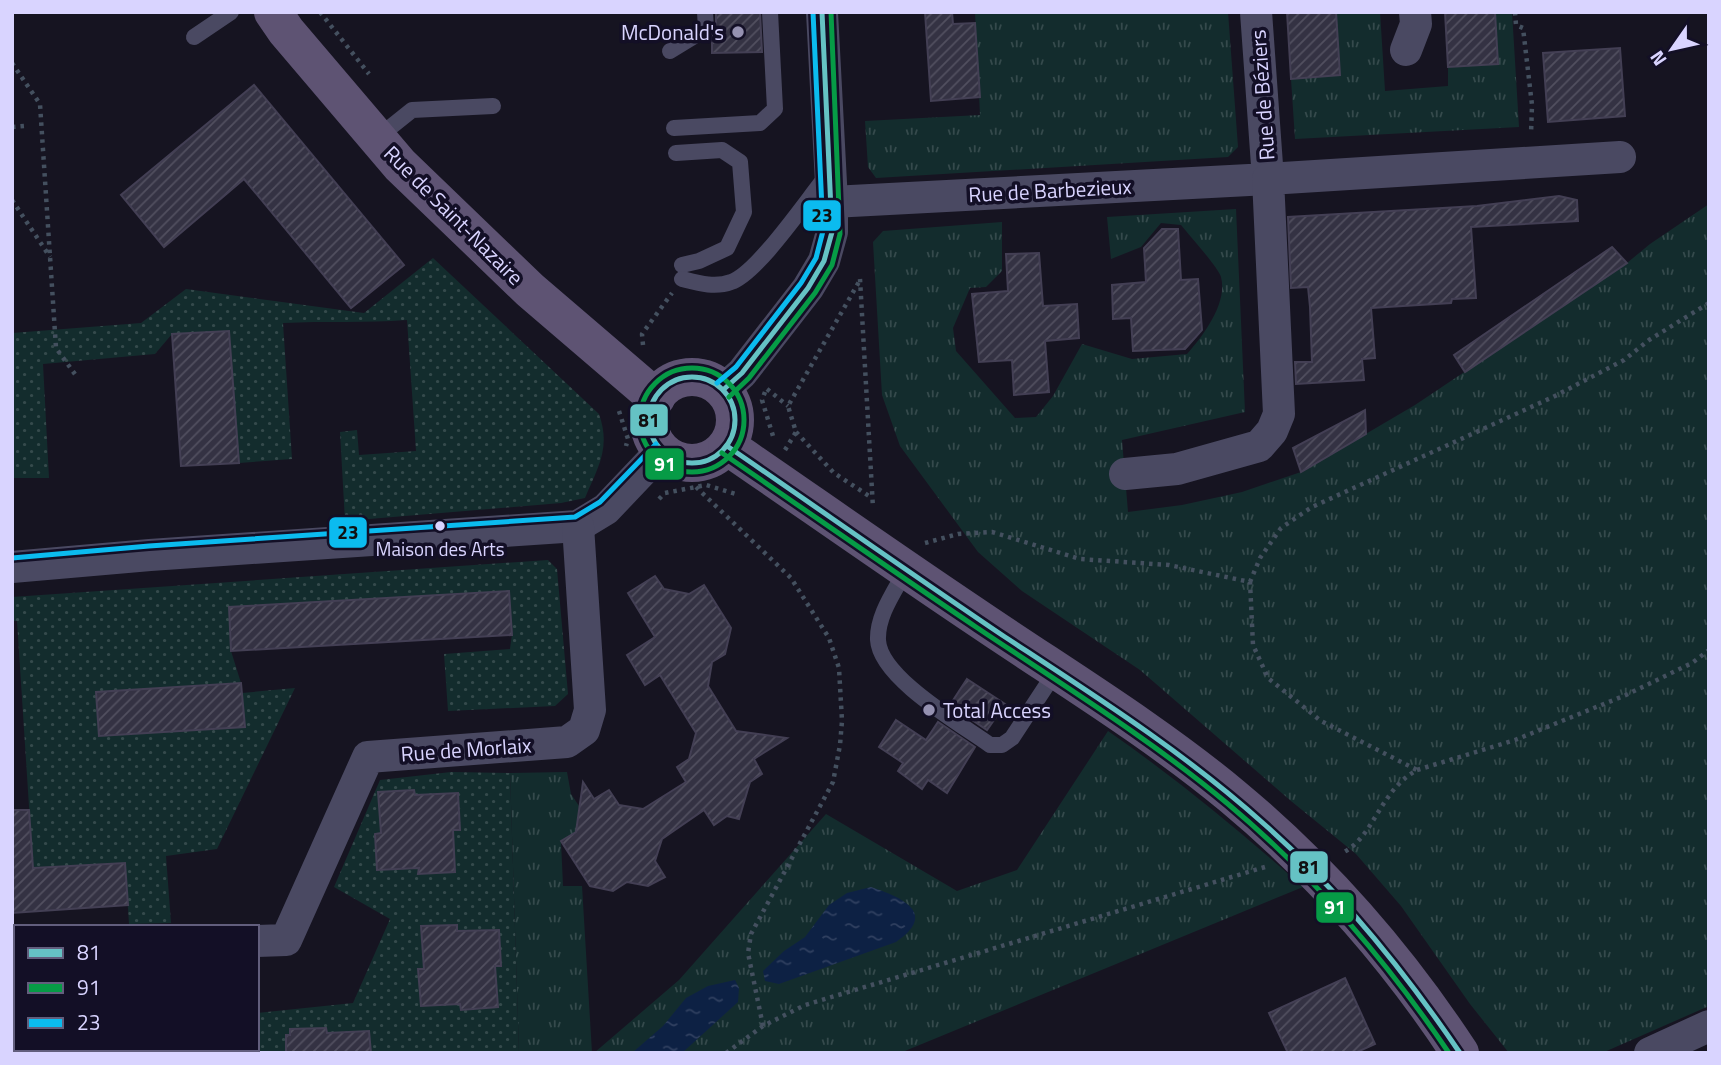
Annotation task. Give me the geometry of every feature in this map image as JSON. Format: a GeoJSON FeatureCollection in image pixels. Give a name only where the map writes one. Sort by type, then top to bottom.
{"type":"FeatureCollection","features":[{"type":"Feature","properties":{"kind":"main road","name":"Rue de Saint-Nazaire"},"geometry":{"type":"LineString","coordinates":[[274,12],[286,31],[400,165],[530,290],[656,398]]}},
{"type":"Feature","properties":{"kind":"main road"},"geometry":{"type":"LineString","coordinates":[[692,377],[709,380],[723,390],[731,401],[735,414],[735,428],[727,446],[715,457],[691,464],[675,460],[662,450],[654,440],[649,422],[656,398],[668,385],[692,377]]}},
{"type":"Feature","properties":{"kind":"main road"},"geometry":{"type":"LineString","coordinates":[[727,446],[910,559],[1056,671],[1153,735],[1232,796],[1291,848],[1332,889],[1413,986],[1461,1053]]}},
{"type":"Feature","properties":{"kind":"street"},"geometry":{"type":"LineString","coordinates":[[723,390],[742,373],[808,288],[827,251],[832,232],[822,12]]}},
{"type":"Feature","properties":{"kind":"street","name":"Rue de Béziers"},"geometry":{"type":"LineString","coordinates":[[1125,474],[1177,469],[1259,446],[1272,431],[1279,414],[1268,179],[1256,12]]}},
{"type":"Feature","properties":{"kind":"street"},"geometry":{"type":"LineString","coordinates":[[1406,50],[1416,24],[1415,12]]}},
{"type":"Feature","properties":{"kind":"street","name":"Rue de Barbezieux"},"geometry":{"type":"LineString","coordinates":[[832,186],[1268,179],[1620,157]]}},
{"type":"Feature","properties":{"kind":"street"},"geometry":{"type":"LineString","coordinates":[[12,567],[578,526],[606,509],[662,450]]}},
{"type":"Feature","properties":{"kind":"street","name":"Rue de Morlaix"},"geometry":{"type":"LineString","coordinates":[[259,941],[286,940],[368,757],[567,742],[584,730],[590,710],[578,526]]}},
{"type":"Feature","properties":{"kind":"street"},"geometry":{"type":"LineString","coordinates":[[1650,1053],[1709,1026]]}},
{"type":"Feature","properties":{"kind":"lane"},"geometry":{"type":"LineString","coordinates":[[194,37],[231,12]]}},
{"type":"Feature","properties":{"kind":"lane"},"geometry":{"type":"LineString","coordinates":[[670,51],[706,29],[705,12]]}},
{"type":"Feature","properties":{"kind":"lane"},"geometry":{"type":"LineString","coordinates":[[674,128],[761,123],[775,109],[770,12]]}},
{"type":"Feature","properties":{"kind":"lane"},"geometry":{"type":"LineString","coordinates":[[377,138],[412,110],[493,106]]}},
{"type":"Feature","properties":{"kind":"lane"},"geometry":{"type":"LineString","coordinates":[[676,153],[722,150],[740,162],[744,212],[727,248],[682,272],[712,284],[730,283],[739,279],[832,186]]}},
{"type":"Feature","properties":{"kind":"lane"},"geometry":{"type":"LineString","coordinates":[[910,559],[882,616],[878,641],[885,658],[914,692],[990,745],[1002,745],[1012,738],[1056,671]]}},
{"type":"Feature","properties":{"kind":"path"},"geometry":{"type":"LineString","coordinates":[[320,12],[370,75]]}},
{"type":"Feature","properties":{"kind":"path"},"geometry":{"type":"LineString","coordinates":[[1515,12],[1516,25],[1523,27],[1532,105],[1529,163]]}},
{"type":"Feature","properties":{"kind":"path"},"geometry":{"type":"LineString","coordinates":[[12,63],[40,104],[56,348],[77,377]]}},
{"type":"Feature","properties":{"kind":"path"},"geometry":{"type":"LineString","coordinates":[[12,127],[24,126]]}},
{"type":"Feature","properties":{"kind":"path"},"geometry":{"type":"LineString","coordinates":[[12,200],[51,257]]}},
{"type":"Feature","properties":{"kind":"path"},"geometry":{"type":"LineString","coordinates":[[788,406],[860,279],[874,520]]}},
{"type":"Feature","properties":{"kind":"path"},"geometry":{"type":"LineString","coordinates":[[1417,770],[1321,721],[1269,678],[1253,645],[1250,582],[1260,558],[1281,527],[1312,507],[1541,403],[1623,360],[1649,340],[1709,303]]}},
{"type":"Feature","properties":{"kind":"path"},"geometry":{"type":"LineString","coordinates":[[636,343],[643,351],[642,334],[654,317]]}},
{"type":"Feature","properties":{"kind":"path"},"geometry":{"type":"LineString","coordinates":[[767,389],[788,406],[796,432],[834,472],[872,498]]}},
{"type":"Feature","properties":{"kind":"path"},"geometry":{"type":"LineString","coordinates":[[781,455],[796,432]]}},
{"type":"Feature","properties":{"kind":"path"},"geometry":{"type":"LineString","coordinates":[[657,501],[665,493],[706,485],[740,496]]}},
{"type":"Feature","properties":{"kind":"path"},"geometry":{"type":"LineString","coordinates":[[696,487],[791,578],[828,638],[839,668],[842,721],[833,782],[751,934],[748,953],[763,1026]]}},
{"type":"Feature","properties":{"kind":"path"},"geometry":{"type":"LineString","coordinates":[[910,559],[958,534],[992,533],[1080,559],[1169,565],[1250,582]]}},
{"type":"Feature","properties":{"kind":"path"},"geometry":{"type":"LineString","coordinates":[[1333,845],[1343,854],[1366,833],[1396,785],[1417,770],[1515,740],[1613,700],[1692,663],[1709,650]]}},
{"type":"Feature","properties":{"kind":"path"},"geometry":{"type":"LineString","coordinates":[[726,1053],[763,1026],[805,1005],[1266,867],[1279,860],[1291,848]]}},
{"type":"Feature","properties":{"kind":"green space"},"geometry":{"type":"Polygon","coordinates":[[[975,12],[1228,12],[1238,147],[1228,157],[876,178],[868,167],[865,121],[980,115],[975,12]]]}},
{"type":"Feature","properties":{"kind":"green space"},"geometry":{"type":"Polygon","coordinates":[[[1336,12],[1380,12],[1385,91],[1448,86],[1448,67],[1498,64],[1495,12],[1512,12],[1519,127],[1295,139],[1291,79],[1336,12]]]}},
{"type":"Feature","properties":{"kind":"green space"},"geometry":{"type":"Polygon","coordinates":[[[1709,204],[1709,1006],[1602,1053],[1509,1053],[1470,1004],[1401,906],[1356,854],[1140,670],[1022,591],[978,552],[900,446],[882,395],[873,242],[883,231],[1002,222],[1002,271],[986,287],[970,288],[953,328],[956,351],[1015,418],[1036,417],[1053,396],[1082,344],[1132,359],[1187,354],[1207,329],[1218,308],[1222,287],[1219,272],[1181,225],[1161,223],[1141,247],[1111,259],[1107,217],[1236,209],[1245,412],[1122,440],[1128,512],[1182,505],[1242,492],[1301,472],[1415,405],[1627,263],[1709,204]]]}},
{"type":"Feature","properties":{"kind":"green space"},"geometry":{"type":"Polygon","coordinates":[[[433,258],[599,414],[604,437],[603,447],[585,498],[561,503],[345,521],[340,432],[357,430],[359,455],[416,451],[407,320],[283,323],[292,459],[239,463],[229,331],[172,334],[155,354],[43,364],[49,478],[12,478],[12,333],[141,323],[186,289],[364,313],[433,258]]]}},
{"type":"Feature","properties":{"kind":"green space"},"geometry":{"type":"Polygon","coordinates":[[[548,560],[557,569],[568,694],[555,706],[448,711],[444,654],[510,649],[512,634],[509,591],[229,607],[231,651],[241,683],[96,693],[100,736],[244,727],[242,693],[295,688],[217,849],[166,856],[171,923],[129,924],[125,863],[33,868],[17,621],[12,621],[12,597],[548,560]]]}},
{"type":"Feature","properties":{"kind":"green space"},"geometry":{"type":"Polygon","coordinates":[[[1108,731],[1208,806],[1303,887],[900,1053],[594,1053],[679,980],[826,814],[957,891],[1017,870],[1108,731]]]}},
{"type":"Feature","properties":{"kind":"green space"},"geometry":{"type":"Polygon","coordinates":[[[451,772],[510,773],[519,1053],[118,1053],[117,1051],[259,1051],[259,1013],[353,1003],[390,919],[334,887],[380,780],[451,772]]]}},
{"type":"Feature","properties":{"kind":"green space"},"geometry":{"type":"Polygon","coordinates":[[[567,772],[571,794],[579,806],[576,832],[561,842],[563,886],[582,886],[592,1053],[519,1053],[510,773],[567,772]]]}},
{"type":"Feature","properties":{"kind":"water"},"geometry":{"type":"Polygon","coordinates":[[[871,887],[894,896],[911,907],[915,914],[909,932],[896,942],[779,984],[765,981],[763,971],[784,951],[805,937],[829,905],[847,893],[871,887]]]}},
{"type":"Feature","properties":{"kind":"water"},"geometry":{"type":"Polygon","coordinates":[[[735,980],[739,988],[738,1002],[682,1053],[632,1053],[663,1026],[686,998],[708,986],[735,980]]]}},
{"type":"Feature","properties":{"kind":"building","name":"McDonald's"},"geometry":{"type":"Polygon","coordinates":[[[716,12],[760,12],[762,52],[712,53],[716,12]]]}},
{"type":"Feature","properties":{"kind":"building"},"geometry":{"type":"Polygon","coordinates":[[[925,12],[952,12],[953,24],[975,23],[980,97],[931,101],[925,12]]]}},
{"type":"Feature","properties":{"kind":"building"},"geometry":{"type":"Polygon","coordinates":[[[1287,12],[1336,12],[1340,75],[1291,79],[1287,12]]]}},
{"type":"Feature","properties":{"kind":"building"},"geometry":{"type":"Polygon","coordinates":[[[1445,12],[1495,12],[1498,64],[1448,67],[1445,12]]]}},
{"type":"Feature","properties":{"kind":"building"},"geometry":{"type":"Polygon","coordinates":[[[1620,48],[1625,116],[1548,122],[1543,53],[1620,48]]]}},
{"type":"Feature","properties":{"kind":"building"},"geometry":{"type":"Polygon","coordinates":[[[254,85],[404,265],[351,308],[244,179],[164,247],[121,195],[254,85]]]}},
{"type":"Feature","properties":{"kind":"building"},"geometry":{"type":"Polygon","coordinates":[[[1559,196],[1577,200],[1578,221],[1471,227],[1476,298],[1452,299],[1451,303],[1371,308],[1375,358],[1362,359],[1364,380],[1296,384],[1295,362],[1312,362],[1310,307],[1308,287],[1291,288],[1288,217],[1477,206],[1559,196]]]}},
{"type":"Feature","properties":{"kind":"building"},"geometry":{"type":"Polygon","coordinates":[[[1162,229],[1178,229],[1181,280],[1198,279],[1202,330],[1185,349],[1133,351],[1131,318],[1113,319],[1112,285],[1146,282],[1144,248],[1162,229]]]}},
{"type":"Feature","properties":{"kind":"building"},"geometry":{"type":"Polygon","coordinates":[[[1612,247],[1627,263],[1465,372],[1454,355],[1612,247]]]}},
{"type":"Feature","properties":{"kind":"building"},"geometry":{"type":"Polygon","coordinates":[[[1039,253],[1043,306],[1077,304],[1079,338],[1045,341],[1049,392],[1014,395],[1012,360],[979,362],[972,294],[1008,291],[1006,254],[1039,253]]]}},
{"type":"Feature","properties":{"kind":"building"},"geometry":{"type":"Polygon","coordinates":[[[229,331],[239,463],[181,466],[172,334],[229,331]]]}},
{"type":"Feature","properties":{"kind":"building"},"geometry":{"type":"Polygon","coordinates":[[[1365,410],[1366,434],[1301,472],[1293,448],[1365,410]]]}},
{"type":"Feature","properties":{"kind":"building"},"geometry":{"type":"Polygon","coordinates":[[[655,576],[664,589],[689,594],[704,585],[731,628],[725,654],[712,662],[708,686],[736,731],[787,738],[754,759],[762,774],[750,782],[739,819],[727,816],[714,825],[704,810],[662,839],[655,861],[665,877],[648,886],[627,882],[613,891],[590,886],[561,841],[576,832],[583,782],[594,799],[609,790],[619,805],[643,809],[686,782],[677,767],[689,759],[696,733],[660,675],[645,685],[627,655],[655,637],[628,593],[655,576]]]}},
{"type":"Feature","properties":{"kind":"building"},"geometry":{"type":"Polygon","coordinates":[[[509,591],[512,635],[231,651],[229,607],[509,591]]]}},
{"type":"Feature","properties":{"kind":"building"},"geometry":{"type":"Polygon","coordinates":[[[967,679],[1005,704],[987,730],[950,705],[967,679]]]}},
{"type":"Feature","properties":{"kind":"building"},"geometry":{"type":"Polygon","coordinates":[[[241,683],[245,727],[99,736],[96,692],[241,683]]]}},
{"type":"Feature","properties":{"kind":"building"},"geometry":{"type":"Polygon","coordinates":[[[896,720],[926,740],[938,722],[975,747],[947,793],[928,780],[922,789],[898,771],[903,763],[879,747],[896,720]]]}},
{"type":"Feature","properties":{"kind":"building"},"geometry":{"type":"Polygon","coordinates":[[[414,790],[415,795],[458,793],[460,830],[453,830],[455,872],[418,874],[419,868],[377,870],[375,834],[381,833],[378,792],[414,790]]]}},
{"type":"Feature","properties":{"kind":"building"},"geometry":{"type":"Polygon","coordinates":[[[12,810],[29,810],[33,868],[125,863],[128,905],[12,913],[12,810]]]}},
{"type":"Feature","properties":{"kind":"building"},"geometry":{"type":"Polygon","coordinates":[[[457,925],[457,931],[499,930],[501,966],[495,966],[498,1007],[461,1010],[460,1004],[421,1006],[418,969],[424,969],[421,926],[457,925]]]}},
{"type":"Feature","properties":{"kind":"building"},"geometry":{"type":"Polygon","coordinates":[[[1345,978],[1375,1044],[1355,1053],[1288,1053],[1269,1013],[1345,978]]]}},
{"type":"Feature","properties":{"kind":"building"},"geometry":{"type":"Polygon","coordinates":[[[326,1028],[327,1033],[369,1031],[371,1053],[286,1053],[286,1035],[290,1035],[290,1029],[326,1028]]]}},
{"type":"Feature","properties":{"kind":"transit line","name":"23"},"geometry":{"type":"LineString","coordinates":[[717,383],[736,367],[801,283],[816,258],[823,231],[813,12]]}},
{"type":"Feature","properties":{"kind":"transit line","name":"81"},"geometry":{"type":"LineString","coordinates":[[723,390],[742,373],[808,288],[824,261],[832,232],[822,12]]}},
{"type":"Feature","properties":{"kind":"transit line","name":"91"},"geometry":{"type":"LineString","coordinates":[[729,397],[749,378],[815,293],[832,265],[840,234],[831,12]]}},
{"type":"Feature","properties":{"kind":"transit line","name":"91"},"geometry":{"type":"LineString","coordinates":[[692,368],[712,372],[729,383],[740,400],[744,420],[740,440],[729,457],[712,468],[692,472],[672,468],[655,457],[644,440],[640,420],[644,400],[655,383],[672,372],[692,368]]}},
{"type":"Feature","properties":{"kind":"transit line","name":"81"},"geometry":{"type":"LineString","coordinates":[[692,377],[716,384],[728,396],[735,420],[728,444],[716,456],[692,463],[668,456],[656,444],[649,420],[656,396],[668,384],[692,377]]}},
{"type":"Feature","properties":{"kind":"transit line","name":"23"},"geometry":{"type":"LineString","coordinates":[[12,558],[575,517],[600,502],[656,444]]}},
{"type":"Feature","properties":{"kind":"transit line","name":"81"},"geometry":{"type":"LineString","coordinates":[[727,446],[1202,772],[1264,824],[1319,876],[1393,961],[1460,1053]]}},
{"type":"Feature","properties":{"kind":"transit line","name":"91"},"geometry":{"type":"LineString","coordinates":[[722,453],[1136,734],[1228,804],[1290,860],[1347,921],[1400,985],[1449,1053]]}},
{"type":"Feature","properties":{"kind":"place","name":"McDonald's"},"geometry":{"type":"Point","coordinates":[738,32]}},
{"type":"Feature","properties":{"kind":"place","name":"Maison des Arts"},"geometry":{"type":"Point","coordinates":[440,526]}},
{"type":"Feature","properties":{"kind":"place","name":"Total Access"},"geometry":{"type":"Point","coordinates":[929,710]}}]}
